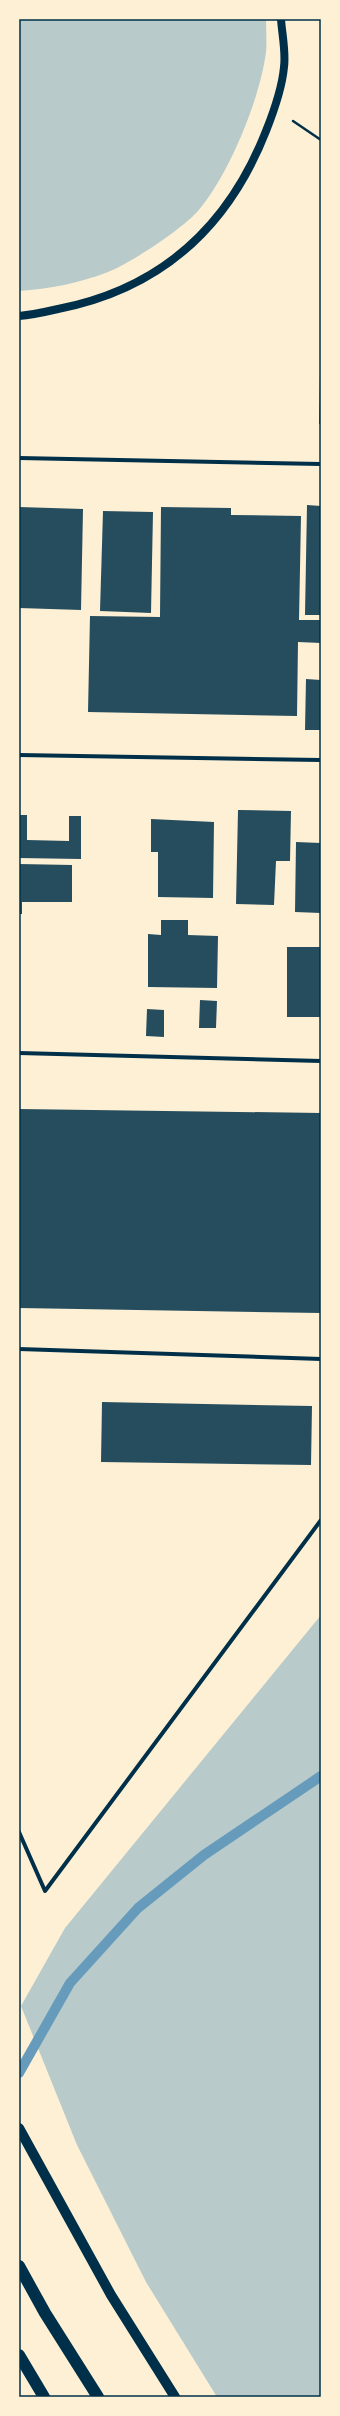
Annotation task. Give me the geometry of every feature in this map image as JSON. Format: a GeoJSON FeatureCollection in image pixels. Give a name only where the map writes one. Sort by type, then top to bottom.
{"type":"FeatureCollection","features":[{"type":"Feature","properties":{"kind":"highway"},"geometry":{"type":"LineString","coordinates":[[19,2266],[45,2313],[98,2397]]}},
{"type":"Feature","properties":{"kind":"highway"},"geometry":{"type":"LineString","coordinates":[[19,2355],[44,2397]]}},
{"type":"Feature","properties":{"kind":"main road"},"geometry":{"type":"LineString","coordinates":[[19,316],[92,302],[144,279],[190,247],[223,210],[254,163],[275,108],[284,67],[281,19]]}},
{"type":"Feature","properties":{"kind":"main road"},"geometry":{"type":"LineString","coordinates":[[19,2128],[111,2295],[175,2397]]}},
{"type":"Feature","properties":{"kind":"street"},"geometry":{"type":"LineString","coordinates":[[19,458],[321,464]]}},
{"type":"Feature","properties":{"kind":"street"},"geometry":{"type":"LineString","coordinates":[[19,755],[321,760]]}},
{"type":"Feature","properties":{"kind":"street"},"geometry":{"type":"LineString","coordinates":[[19,1053],[321,1061]]}},
{"type":"Feature","properties":{"kind":"street"},"geometry":{"type":"LineString","coordinates":[[19,1349],[321,1359]]}},
{"type":"Feature","properties":{"kind":"street"},"geometry":{"type":"LineString","coordinates":[[19,1832],[45,1891],[321,1520]]}},
{"type":"Feature","properties":{"kind":"path"},"geometry":{"type":"LineString","coordinates":[[275,108],[321,140]]}},
{"type":"Feature","properties":{"kind":"shaded area"},"geometry":{"type":"Polygon","coordinates":[[[19,19],[266,19],[266,52],[263,71],[257,92],[241,136],[221,178],[210,196],[198,211],[156,245],[118,268],[64,285],[19,291],[19,19]]]}},
{"type":"Feature","properties":{"kind":"shaded area"},"geometry":{"type":"Polygon","coordinates":[[[321,1615],[321,2397],[217,2397],[146,2282],[77,2145],[21,2006],[65,1928],[321,1615]]]}},
{"type":"Feature","properties":{"kind":"building"},"geometry":{"type":"Polygon","coordinates":[[[320,374],[321,424],[319,424],[320,374]]]}},
{"type":"Feature","properties":{"kind":"building"},"geometry":{"type":"Polygon","coordinates":[[[307,505],[321,506],[321,615],[305,615],[307,505]]]}},
{"type":"Feature","properties":{"kind":"building"},"geometry":{"type":"Polygon","coordinates":[[[19,507],[83,509],[81,610],[19,608],[19,507]]]}},
{"type":"Feature","properties":{"kind":"building"},"geometry":{"type":"Polygon","coordinates":[[[161,507],[231,508],[231,515],[301,516],[299,620],[321,620],[321,643],[298,642],[297,716],[88,712],[90,616],[160,617],[161,507]]]}},
{"type":"Feature","properties":{"kind":"building"},"geometry":{"type":"Polygon","coordinates":[[[103,511],[153,512],[151,613],[100,611],[103,511]]]}},
{"type":"Feature","properties":{"kind":"building"},"geometry":{"type":"Polygon","coordinates":[[[306,679],[321,680],[321,730],[305,730],[306,679]]]}},
{"type":"Feature","properties":{"kind":"building"},"geometry":{"type":"Polygon","coordinates":[[[238,810],[291,811],[290,861],[276,861],[274,905],[236,904],[238,810]]]}},
{"type":"Feature","properties":{"kind":"building"},"geometry":{"type":"Polygon","coordinates":[[[19,815],[27,815],[27,840],[69,841],[69,816],[81,816],[81,859],[19,858],[19,815]]]}},
{"type":"Feature","properties":{"kind":"building"},"geometry":{"type":"Polygon","coordinates":[[[151,819],[214,822],[213,898],[158,897],[158,852],[151,852],[151,819]]]}},
{"type":"Feature","properties":{"kind":"building"},"geometry":{"type":"Polygon","coordinates":[[[296,842],[321,843],[321,913],[295,912],[296,842]]]}},
{"type":"Feature","properties":{"kind":"building"},"geometry":{"type":"Polygon","coordinates":[[[19,864],[72,865],[72,902],[22,902],[22,914],[19,914],[19,864]]]}},
{"type":"Feature","properties":{"kind":"building"},"geometry":{"type":"Polygon","coordinates":[[[161,920],[188,920],[188,935],[218,936],[217,988],[148,987],[148,934],[161,935],[161,920]]]}},
{"type":"Feature","properties":{"kind":"building"},"geometry":{"type":"Polygon","coordinates":[[[287,947],[321,947],[321,1017],[287,1017],[287,947]]]}},
{"type":"Feature","properties":{"kind":"building"},"geometry":{"type":"Polygon","coordinates":[[[200,1000],[217,1001],[216,1028],[199,1028],[200,1000]]]}},
{"type":"Feature","properties":{"kind":"building"},"geometry":{"type":"Polygon","coordinates":[[[147,1009],[164,1010],[164,1037],[146,1036],[147,1009]]]}},
{"type":"Feature","properties":{"kind":"building"},"geometry":{"type":"Polygon","coordinates":[[[19,1109],[321,1113],[321,1313],[19,1308],[19,1109]]]}},
{"type":"Feature","properties":{"kind":"building"},"geometry":{"type":"Polygon","coordinates":[[[102,1402],[312,1406],[311,1465],[101,1462],[102,1402]]]}},
{"type":"Feature","properties":{"kind":"waterway"},"geometry":{"type":"LineString","coordinates":[[19,2073],[70,1983],[138,1908],[204,1855],[321,1776]]}}]}
